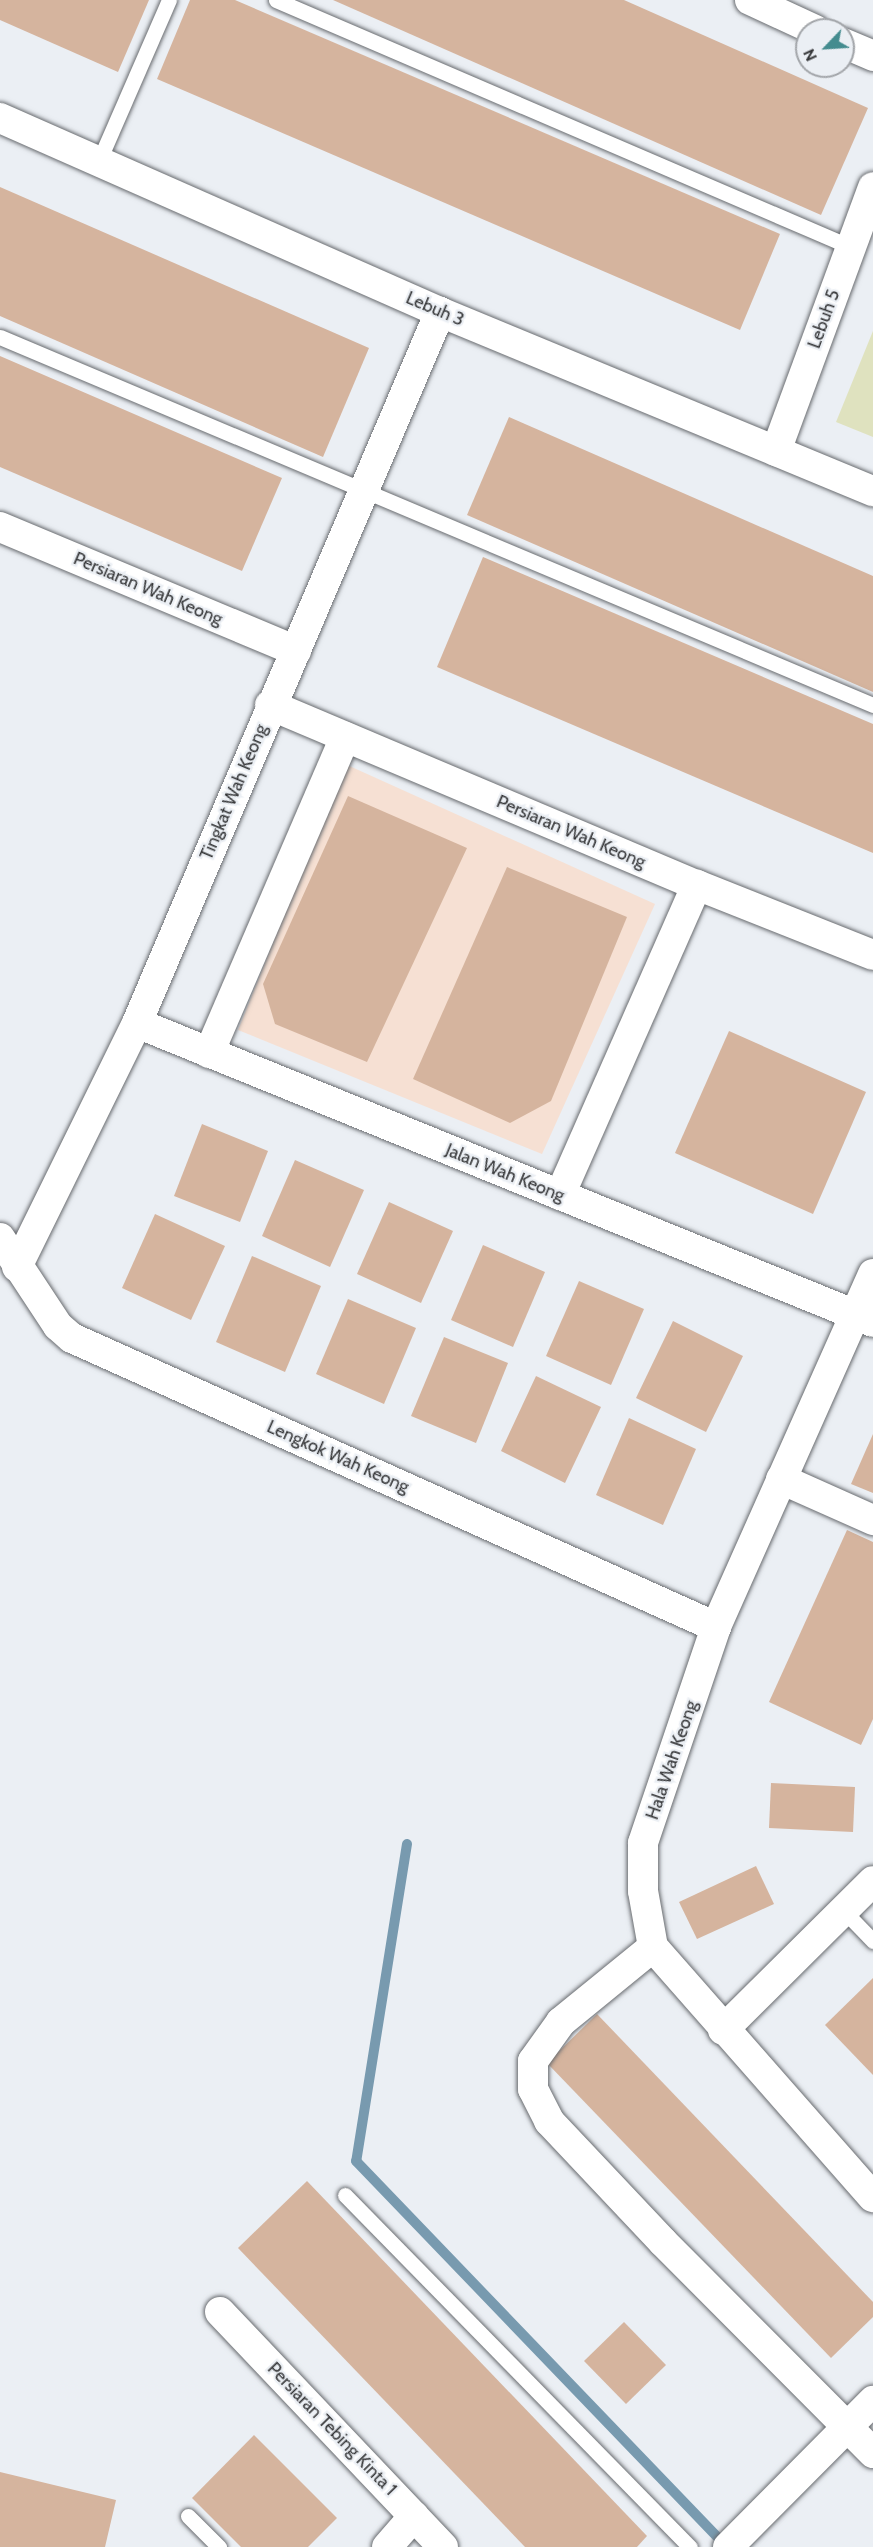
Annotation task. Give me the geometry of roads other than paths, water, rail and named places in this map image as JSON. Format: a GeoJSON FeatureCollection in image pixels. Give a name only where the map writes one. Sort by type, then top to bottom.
{"type":"FeatureCollection","features":[{"type":"Feature","properties":{"kind":"street"},"geometry":{"type":"LineString","coordinates":[[753,1],[795,21]]}},
{"type":"Feature","properties":{"kind":"street"},"geometry":{"type":"LineString","coordinates":[[855,48],[873,56]]}},
{"type":"Feature","properties":{"kind":"street","name":"Lebuh 3"},"geometry":{"type":"LineString","coordinates":[[0,118],[440,312],[873,491]]}},
{"type":"Feature","properties":{"kind":"street","name":"Lebuh 5"},"geometry":{"type":"LineString","coordinates":[[776,451],[873,187]]}},
{"type":"Feature","properties":{"kind":"street","name":"Tingkat Wah Keong"},"geometry":{"type":"LineString","coordinates":[[17,1267],[137,1023],[270,705],[296,651],[440,312]]}},
{"type":"Feature","properties":{"kind":"street","name":"Persiaran Wah Keong"},"geometry":{"type":"LineString","coordinates":[[0,527],[296,651]]}},
{"type":"Feature","properties":{"kind":"street","name":"Persiaran Wah Keong"},"geometry":{"type":"LineString","coordinates":[[270,705],[697,885],[873,955]]}},
{"type":"Feature","properties":{"kind":"street"},"geometry":{"type":"LineString","coordinates":[[208,1053],[345,737]]}},
{"type":"Feature","properties":{"kind":"street"},"geometry":{"type":"LineString","coordinates":[[560,1195],[697,885]]}},
{"type":"Feature","properties":{"kind":"street","name":"Jalan Wah Keong"},"geometry":{"type":"LineString","coordinates":[[137,1023],[864,1318]]}},
{"type":"Feature","properties":{"kind":"street","name":"Lengkok Wah Keong"},"geometry":{"type":"LineString","coordinates":[[0,1238],[58,1326],[72,1338],[716,1627]]}},
{"type":"Feature","properties":{"kind":"street","name":"Hala Wah Keong"},"geometry":{"type":"LineString","coordinates":[[653,1947],[644,1891],[643,1844],[716,1627],[781,1479],[864,1318],[873,1274]]}},
{"type":"Feature","properties":{"kind":"street"},"geometry":{"type":"LineString","coordinates":[[781,1479],[873,1520]]}},
{"type":"Feature","properties":{"kind":"street"},"geometry":{"type":"LineString","coordinates":[[723,2030],[873,1881]]}},
{"type":"Feature","properties":{"kind":"street"},"geometry":{"type":"LineString","coordinates":[[873,2197],[723,2030],[653,1947],[561,2022],[533,2061],[533,2089],[549,2121],[663,2242],[873,2453]]}},
{"type":"Feature","properties":{"kind":"street","name":"Persiaran Tebing Kinta 1"},"geometry":{"type":"LineString","coordinates":[[220,2312],[443,2547]]}},
{"type":"Feature","properties":{"kind":"street"},"geometry":{"type":"LineString","coordinates":[[728,2547],[873,2401]]}},
{"type":"Feature","properties":{"kind":"street"},"geometry":{"type":"LineString","coordinates":[[387,2547],[414,2517]]}},
{"type":"Feature","properties":{"kind":"lane"},"geometry":{"type":"LineString","coordinates":[[98,163],[169,0]]}},
{"type":"Feature","properties":{"kind":"lane"},"geometry":{"type":"LineString","coordinates":[[276,0],[851,247]]}},
{"type":"Feature","properties":{"kind":"lane"},"geometry":{"type":"LineString","coordinates":[[0,337],[363,492],[873,705]]}},
{"type":"Feature","properties":{"kind":"lane"},"geometry":{"type":"LineString","coordinates":[[844,1911],[873,1941]]}},
{"type":"Feature","properties":{"kind":"lane"},"geometry":{"type":"LineString","coordinates":[[345,2195],[690,2547]]}},
{"type":"Feature","properties":{"kind":"lane"},"geometry":{"type":"LineString","coordinates":[[188,2516],[219,2547]]}},
{"type":"Feature","properties":{"kind":"waterway"},"geometry":{"type":"LineString","coordinates":[[407,1844],[356,2161],[725,2545]]}}]}
